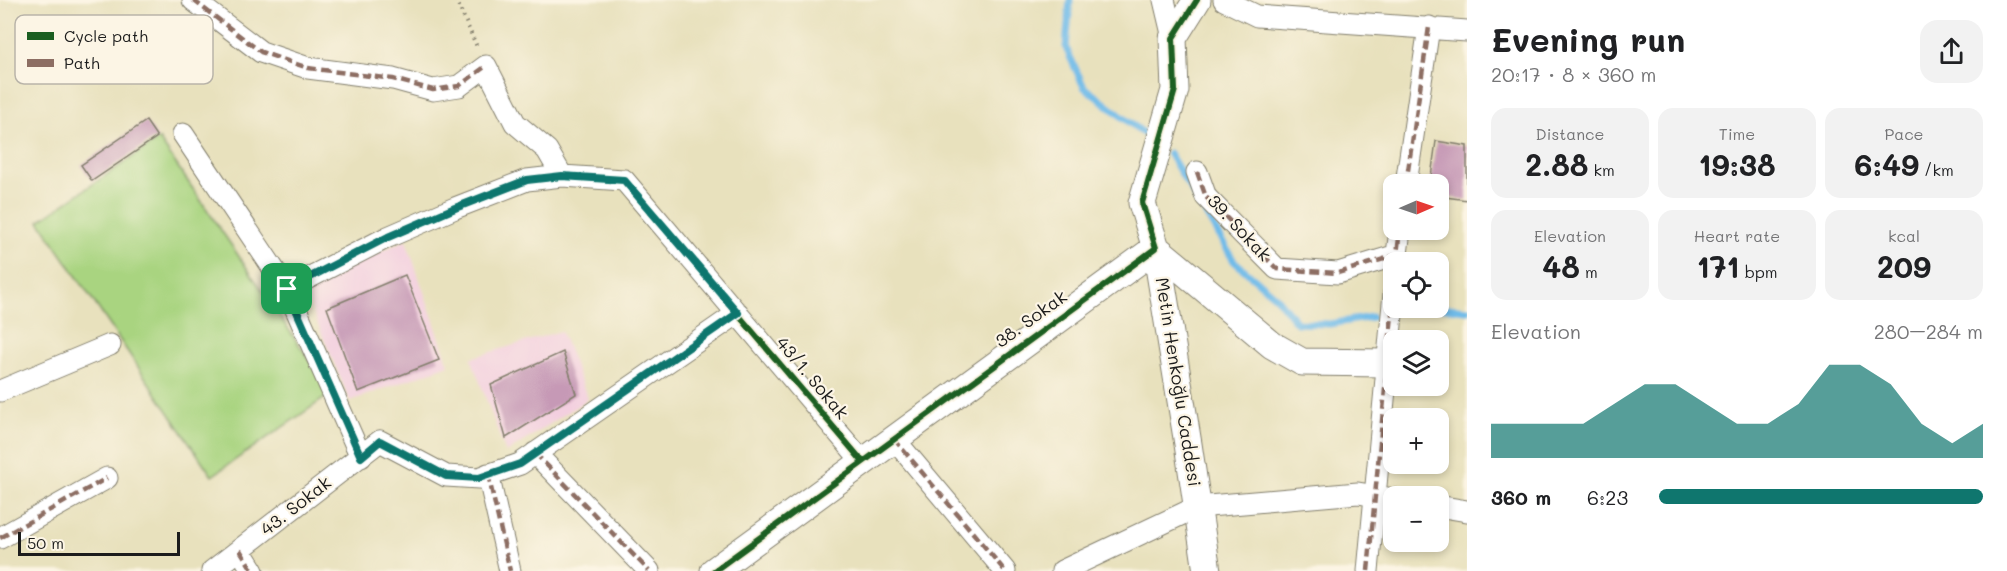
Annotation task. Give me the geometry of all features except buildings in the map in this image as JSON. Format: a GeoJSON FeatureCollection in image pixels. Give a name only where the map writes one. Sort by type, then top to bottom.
{"type":"FeatureCollection","features":[{"type":"Feature","properties":{"kind":"street"},"geometry":{"type":"LineString","coordinates":[[193,0],[213,15]]}},
{"type":"Feature","properties":{"kind":"street"},"geometry":{"type":"LineString","coordinates":[[1156,248],[1142,203],[1175,90],[1173,38],[1164,0]]}},
{"type":"Feature","properties":{"kind":"street"},"geometry":{"type":"LineString","coordinates":[[1173,38],[1197,0]]}},
{"type":"Feature","properties":{"kind":"street"},"geometry":{"type":"LineString","coordinates":[[1224,0],[1257,16],[1467,31]]}},
{"type":"Feature","properties":{"kind":"street"},"geometry":{"type":"LineString","coordinates":[[213,15],[261,52],[308,68],[393,79],[433,90],[459,86],[486,66],[515,123],[547,150],[562,176]]}},
{"type":"Feature","properties":{"kind":"street"},"geometry":{"type":"LineString","coordinates":[[1408,174],[1430,27]]}},
{"type":"Feature","properties":{"kind":"street"},"geometry":{"type":"LineString","coordinates":[[183,134],[287,289],[361,457]]}},
{"type":"Feature","properties":{"kind":"street","name":"39. Sokak"},"geometry":{"type":"LineString","coordinates":[[1197,172],[1206,197],[1277,269],[1338,273],[1383,262]]}},
{"type":"Feature","properties":{"kind":"street","name":"43/1. Sokak"},"geometry":{"type":"LineString","coordinates":[[287,289],[388,237],[527,180],[562,176],[624,180],[863,462]]}},
{"type":"Feature","properties":{"kind":"street","name":"Metin Henkoğlu Caddesi"},"geometry":{"type":"LineString","coordinates":[[1156,248],[1272,345],[1302,362],[1383,363]]}},
{"type":"Feature","properties":{"kind":"street","name":"Metin Henkoğlu Caddesi"},"geometry":{"type":"LineString","coordinates":[[1156,248],[1207,571]]}},
{"type":"Feature","properties":{"kind":"street","name":"38. Sokak"},"geometry":{"type":"LineString","coordinates":[[714,571],[1156,248]]}},
{"type":"Feature","properties":{"kind":"street"},"geometry":{"type":"LineString","coordinates":[[510,571],[488,474],[520,464],[738,313]]}},
{"type":"Feature","properties":{"kind":"street"},"geometry":{"type":"LineString","coordinates":[[0,391],[110,345]]}},
{"type":"Feature","properties":{"kind":"street"},"geometry":{"type":"LineString","coordinates":[[1384,486],[1386,396]]}},
{"type":"Feature","properties":{"kind":"street"},"geometry":{"type":"LineString","coordinates":[[894,439],[1005,571]]}},
{"type":"Feature","properties":{"kind":"street","name":"43. Sokak"},"geometry":{"type":"LineString","coordinates":[[212,571],[380,441],[446,476],[479,478],[488,474]]}},
{"type":"Feature","properties":{"kind":"street"},"geometry":{"type":"LineString","coordinates":[[535,453],[649,571]]}},
{"type":"Feature","properties":{"kind":"street"},"geometry":{"type":"LineString","coordinates":[[0,538],[107,478]]}},
{"type":"Feature","properties":{"kind":"street"},"geometry":{"type":"LineString","coordinates":[[1062,571],[1197,507],[1358,493],[1383,497]]}},
{"type":"Feature","properties":{"kind":"street"},"geometry":{"type":"LineString","coordinates":[[1368,571],[1383,502]]}},
{"type":"Feature","properties":{"kind":"street"},"geometry":{"type":"LineString","coordinates":[[1449,508],[1467,511]]}},
{"type":"Feature","properties":{"kind":"street"},"geometry":{"type":"LineString","coordinates":[[240,550],[253,571]]}},
{"type":"Feature","properties":{"kind":"path"},"geometry":{"type":"LineString","coordinates":[[456,0],[486,66]]}},
{"type":"Feature","properties":{"kind":"shaded area"},"geometry":{"type":"Polygon","coordinates":[[[406,240],[449,365],[350,401],[302,287],[406,240]]]}},
{"type":"Feature","properties":{"kind":"shaded area"},"geometry":{"type":"Polygon","coordinates":[[[561,331],[588,399],[506,453],[471,358],[561,331]]]}},
{"type":"Feature","properties":{"kind":"green space"},"geometry":{"type":"Polygon","coordinates":[[[159,139],[332,393],[212,476],[39,221],[159,139]]]}},
{"type":"Feature","properties":{"kind":"waterway"},"geometry":{"type":"LineString","coordinates":[[1070,0],[1066,48],[1084,87],[1143,133]]}},
{"type":"Feature","properties":{"kind":"waterway"},"geometry":{"type":"LineString","coordinates":[[1169,153],[1234,261],[1277,298],[1297,323],[1330,324],[1372,317]]}},
{"type":"Feature","properties":{"kind":"waterway"},"geometry":{"type":"LineString","coordinates":[[1449,308],[1467,310]]}},
{"type":"Feature","properties":{"kind":"marked path"},"geometry":{"type":"LineString","coordinates":[[193,0],[213,15]]}},
{"type":"Feature","properties":{"kind":"marked path"},"geometry":{"type":"LineString","coordinates":[[213,15],[261,52],[308,68],[393,79],[433,90],[459,86],[486,66]]}},
{"type":"Feature","properties":{"kind":"marked path"},"geometry":{"type":"LineString","coordinates":[[1407,174],[1429,27]]}},
{"type":"Feature","properties":{"kind":"marked path"},"geometry":{"type":"LineString","coordinates":[[1197,172],[1206,197],[1277,269],[1338,273],[1383,259]]}},
{"type":"Feature","properties":{"kind":"marked path"},"geometry":{"type":"LineString","coordinates":[[1397,252],[1399,240]]}},
{"type":"Feature","properties":{"kind":"marked path"},"geometry":{"type":"LineString","coordinates":[[1368,571],[1392,318]]}},
{"type":"Feature","properties":{"kind":"marked path"},"geometry":{"type":"LineString","coordinates":[[894,439],[1005,571]]}},
{"type":"Feature","properties":{"kind":"marked path"},"geometry":{"type":"LineString","coordinates":[[535,453],[649,571]]}},
{"type":"Feature","properties":{"kind":"marked path"},"geometry":{"type":"LineString","coordinates":[[488,474],[510,571]]}},
{"type":"Feature","properties":{"kind":"marked path"},"geometry":{"type":"LineString","coordinates":[[0,538],[107,478]]}},
{"type":"Feature","properties":{"kind":"marked path"},"geometry":{"type":"LineString","coordinates":[[240,550],[253,571]]}},
{"type":"Feature","properties":{"kind":"cycle path"},"geometry":{"type":"LineString","coordinates":[[714,571],[1156,248],[1142,203],[1175,90],[1173,38],[1197,0]]}},
{"type":"Feature","properties":{"kind":"cycle path"},"geometry":{"type":"LineString","coordinates":[[287,289],[388,237],[527,180],[562,176],[624,180],[863,462]]}},
{"type":"Feature","properties":{"kind":"route"},"geometry":{"type":"LineString","coordinates":[[562,176],[624,180],[738,313],[520,464],[479,478],[446,476],[380,441],[361,457],[287,289],[388,237],[455,208],[527,180],[562,176]]}}]}
